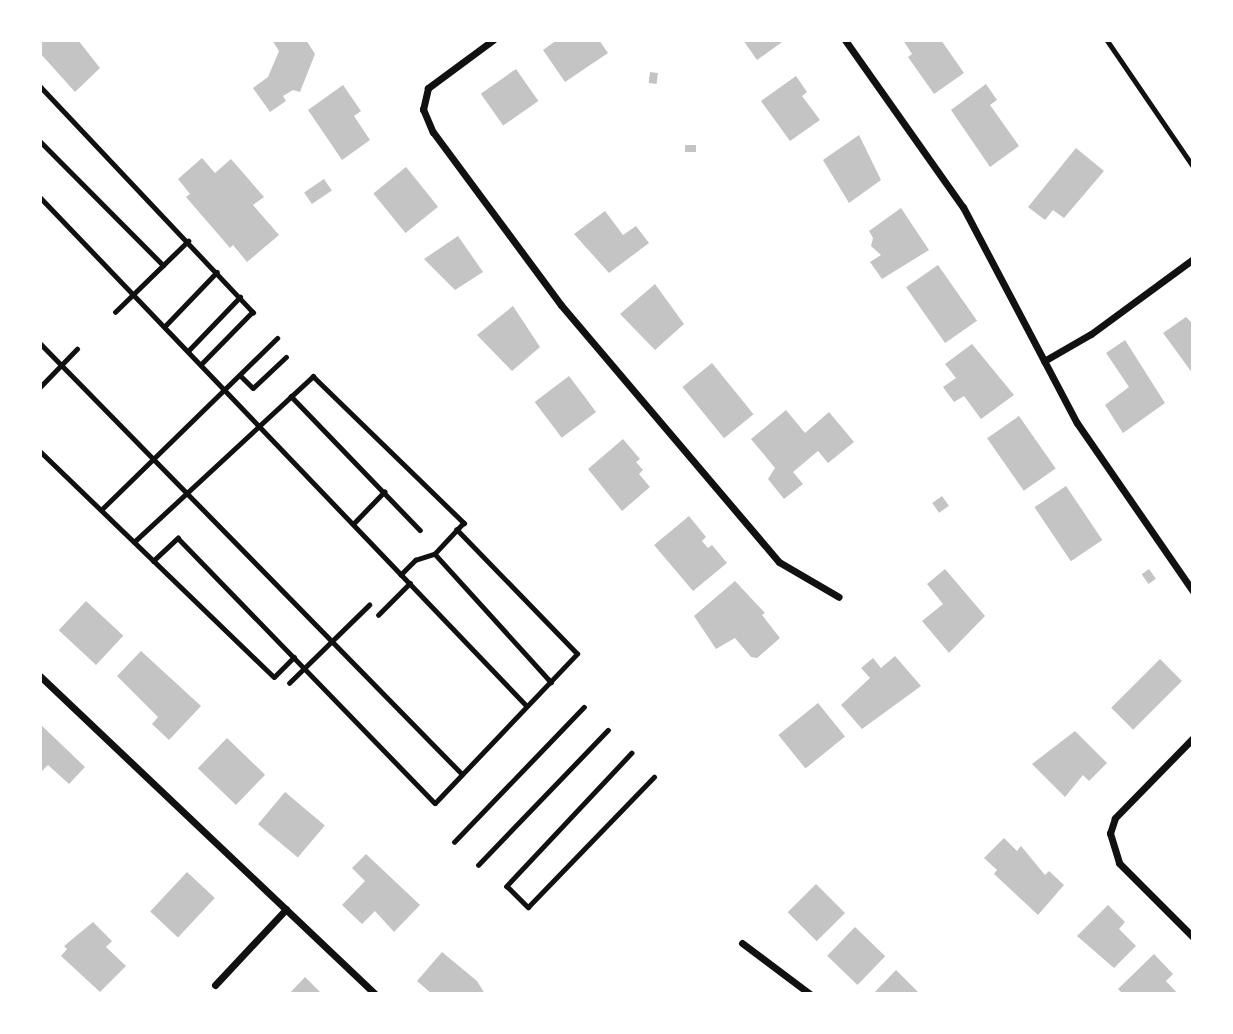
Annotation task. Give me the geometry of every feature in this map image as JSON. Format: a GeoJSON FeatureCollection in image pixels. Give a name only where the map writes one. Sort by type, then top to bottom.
{"type":"FeatureCollection","features":[{"type":"Feature","properties":{"kind":"street"},"geometry":{"type":"LineString","coordinates":[[493,40],[428,88],[423,109],[433,132],[561,305],[779,562],[839,597]]}},
{"type":"Feature","properties":{"kind":"street"},"geometry":{"type":"LineString","coordinates":[[845,40],[963,207],[1090,446],[1193,591]]}},
{"type":"Feature","properties":{"kind":"street"},"geometry":{"type":"LineString","coordinates":[[1044,361],[1091,334],[1193,259]]}},
{"type":"Feature","properties":{"kind":"street"},"geometry":{"type":"LineString","coordinates":[[40,676],[375,994]]}},
{"type":"Feature","properties":{"kind":"street"},"geometry":{"type":"LineString","coordinates":[[1193,738],[1115,818],[1110,833],[1119,863],[1193,937]]}},
{"type":"Feature","properties":{"kind":"street"},"geometry":{"type":"LineString","coordinates":[[215,985],[286,909]]}},
{"type":"Feature","properties":{"kind":"street"},"geometry":{"type":"LineString","coordinates":[[742,943],[810,994]]}},
{"type":"Feature","properties":{"kind":"path"},"geometry":{"type":"LineString","coordinates":[[1107,40],[1193,166]]}},
{"type":"Feature","properties":{"kind":"path"},"geometry":{"type":"LineString","coordinates":[[40,86],[253,312],[201,365]]}},
{"type":"Feature","properties":{"kind":"path"},"geometry":{"type":"LineString","coordinates":[[40,141],[163,265]]}},
{"type":"Feature","properties":{"kind":"path"},"geometry":{"type":"LineString","coordinates":[[40,197],[527,706]]}},
{"type":"Feature","properties":{"kind":"path"},"geometry":{"type":"LineString","coordinates":[[115,312],[188,241]]}},
{"type":"Feature","properties":{"kind":"path"},"geometry":{"type":"LineString","coordinates":[[164,327],[217,272]]}},
{"type":"Feature","properties":{"kind":"path"},"geometry":{"type":"LineString","coordinates":[[188,351],[240,297]]}},
{"type":"Feature","properties":{"kind":"path"},"geometry":{"type":"LineString","coordinates":[[101,510],[277,338]]}},
{"type":"Feature","properties":{"kind":"path"},"geometry":{"type":"LineString","coordinates":[[40,343],[462,775]]}},
{"type":"Feature","properties":{"kind":"path"},"geometry":{"type":"LineString","coordinates":[[40,387],[77,349]]}},
{"type":"Feature","properties":{"kind":"path"},"geometry":{"type":"LineString","coordinates":[[240,375],[253,388],[285,357]]}},
{"type":"Feature","properties":{"kind":"path"},"geometry":{"type":"LineString","coordinates":[[134,542],[313,376],[464,523],[435,554],[416,560],[401,575]]}},
{"type":"Feature","properties":{"kind":"path"},"geometry":{"type":"LineString","coordinates":[[291,396],[420,530]]}},
{"type":"Feature","properties":{"kind":"path"},"geometry":{"type":"LineString","coordinates":[[40,451],[274,677],[294,657]]}},
{"type":"Feature","properties":{"kind":"path"},"geometry":{"type":"LineString","coordinates":[[353,524],[384,492]]}},
{"type":"Feature","properties":{"kind":"path"},"geometry":{"type":"LineString","coordinates":[[153,561],[178,538],[435,803],[577,654],[457,530]]}},
{"type":"Feature","properties":{"kind":"path"},"geometry":{"type":"LineString","coordinates":[[435,554],[551,682]]}},
{"type":"Feature","properties":{"kind":"path"},"geometry":{"type":"LineString","coordinates":[[378,615],[410,583]]}},
{"type":"Feature","properties":{"kind":"path"},"geometry":{"type":"LineString","coordinates":[[289,683],[369,606]]}},
{"type":"Feature","properties":{"kind":"path"},"geometry":{"type":"LineString","coordinates":[[454,842],[584,707]]}},
{"type":"Feature","properties":{"kind":"path"},"geometry":{"type":"LineString","coordinates":[[478,866],[608,730]]}},
{"type":"Feature","properties":{"kind":"path"},"geometry":{"type":"LineString","coordinates":[[632,753],[507,886],[528,907],[654,777]]}},
{"type":"Feature","properties":{"kind":"building"},"geometry":{"type":"Polygon","coordinates":[[[40,40],[78,40],[100,68],[75,92],[40,53],[40,40]]]}},
{"type":"Feature","properties":{"kind":"building"},"geometry":{"type":"Polygon","coordinates":[[[272,40],[306,40],[315,54],[300,92],[293,90],[283,96],[286,101],[270,112],[253,88],[268,77],[279,51],[272,40]]]}},
{"type":"Feature","properties":{"kind":"building"},"geometry":{"type":"Polygon","coordinates":[[[557,40],[599,40],[608,53],[565,82],[543,50],[557,40]]]}},
{"type":"Feature","properties":{"kind":"building"},"geometry":{"type":"Polygon","coordinates":[[[743,40],[785,40],[757,60],[743,40]]]}},
{"type":"Feature","properties":{"kind":"building"},"geometry":{"type":"Polygon","coordinates":[[[903,40],[941,40],[964,73],[934,94],[908,57],[912,54],[903,40]]]}},
{"type":"Feature","properties":{"kind":"building"},"geometry":{"type":"Polygon","coordinates":[[[516,69],[538,101],[503,126],[481,94],[516,69]]]}},
{"type":"Feature","properties":{"kind":"building"},"geometry":{"type":"Polygon","coordinates":[[[650,72],[658,73],[657,84],[649,83],[650,72]]]}},
{"type":"Feature","properties":{"kind":"building"},"geometry":{"type":"Polygon","coordinates":[[[796,76],[807,92],[802,96],[820,120],[790,141],[761,101],[796,76]]]}},
{"type":"Feature","properties":{"kind":"building"},"geometry":{"type":"Polygon","coordinates":[[[986,84],[997,100],[990,105],[1019,146],[990,167],[951,110],[986,84]]]}},
{"type":"Feature","properties":{"kind":"building"},"geometry":{"type":"Polygon","coordinates":[[[343,85],[361,111],[354,116],[370,140],[342,160],[308,110],[343,85]]]}},
{"type":"Feature","properties":{"kind":"building"},"geometry":{"type":"Polygon","coordinates":[[[859,135],[881,180],[849,203],[823,160],[859,135]]]}},
{"type":"Feature","properties":{"kind":"building"},"geometry":{"type":"Polygon","coordinates":[[[685,145],[696,145],[696,152],[685,152],[685,145]]]}},
{"type":"Feature","properties":{"kind":"building"},"geometry":{"type":"Polygon","coordinates":[[[1076,148],[1104,171],[1064,218],[1053,210],[1045,220],[1028,207],[1076,148]]]}},
{"type":"Feature","properties":{"kind":"building"},"geometry":{"type":"Polygon","coordinates":[[[202,158],[215,173],[231,159],[264,197],[253,205],[279,235],[247,262],[233,245],[230,248],[186,197],[190,194],[178,179],[202,158]]]}},
{"type":"Feature","properties":{"kind":"building"},"geometry":{"type":"Polygon","coordinates":[[[406,167],[438,207],[405,233],[373,193],[406,167]]]}},
{"type":"Feature","properties":{"kind":"building"},"geometry":{"type":"Polygon","coordinates":[[[324,179],[332,191],[312,204],[304,192],[324,179]]]}},
{"type":"Feature","properties":{"kind":"building"},"geometry":{"type":"Polygon","coordinates":[[[901,208],[929,250],[882,279],[870,262],[881,255],[871,246],[873,238],[869,231],[901,208]]]}},
{"type":"Feature","properties":{"kind":"building"},"geometry":{"type":"Polygon","coordinates":[[[605,211],[623,235],[636,226],[649,243],[609,273],[574,234],[605,211]]]}},
{"type":"Feature","properties":{"kind":"building"},"geometry":{"type":"Polygon","coordinates":[[[458,236],[483,272],[455,290],[424,259],[458,236]]]}},
{"type":"Feature","properties":{"kind":"building"},"geometry":{"type":"Polygon","coordinates":[[[938,265],[977,321],[945,343],[906,287],[938,265]]]}},
{"type":"Feature","properties":{"kind":"building"},"geometry":{"type":"Polygon","coordinates":[[[655,284],[684,324],[655,350],[620,314],[655,284]]]}},
{"type":"Feature","properties":{"kind":"building"},"geometry":{"type":"Polygon","coordinates":[[[513,306],[540,347],[512,371],[477,335],[513,306]]]}},
{"type":"Feature","properties":{"kind":"building"},"geometry":{"type":"Polygon","coordinates":[[[1186,317],[1193,324],[1193,374],[1163,333],[1186,317]]]}},
{"type":"Feature","properties":{"kind":"building"},"geometry":{"type":"Polygon","coordinates":[[[1125,340],[1165,403],[1123,433],[1105,405],[1129,387],[1106,353],[1125,340]]]}},
{"type":"Feature","properties":{"kind":"building"},"geometry":{"type":"Polygon","coordinates":[[[972,344],[1014,395],[981,419],[964,396],[954,402],[943,387],[956,378],[945,364],[972,344]]]}},
{"type":"Feature","properties":{"kind":"building"},"geometry":{"type":"Polygon","coordinates":[[[712,363],[754,414],[724,438],[682,387],[712,363]]]}},
{"type":"Feature","properties":{"kind":"building"},"geometry":{"type":"Polygon","coordinates":[[[569,376],[596,412],[562,438],[535,402],[569,376]]]}},
{"type":"Feature","properties":{"kind":"building"},"geometry":{"type":"Polygon","coordinates":[[[786,410],[805,433],[829,412],[854,442],[828,463],[818,451],[793,472],[803,484],[784,499],[768,479],[775,468],[751,439],[786,410]]]}},
{"type":"Feature","properties":{"kind":"building"},"geometry":{"type":"Polygon","coordinates":[[[1019,416],[1056,468],[1024,491],[987,438],[1019,416]]]}},
{"type":"Feature","properties":{"kind":"building"},"geometry":{"type":"Polygon","coordinates":[[[623,439],[640,459],[636,462],[643,470],[639,474],[650,487],[622,511],[588,469],[623,439]]]}},
{"type":"Feature","properties":{"kind":"building"},"geometry":{"type":"Polygon","coordinates":[[[1066,486],[1102,540],[1071,561],[1034,507],[1066,486]]]}},
{"type":"Feature","properties":{"kind":"building"},"geometry":{"type":"Polygon","coordinates":[[[942,496],[949,506],[939,513],[932,503],[942,496]]]}},
{"type":"Feature","properties":{"kind":"building"},"geometry":{"type":"Polygon","coordinates":[[[689,516],[706,537],[702,541],[708,548],[712,545],[727,563],[693,591],[654,545],[689,516]]]}},
{"type":"Feature","properties":{"kind":"building"},"geometry":{"type":"Polygon","coordinates":[[[945,569],[985,616],[949,653],[922,621],[943,604],[927,584],[945,569]]]}},
{"type":"Feature","properties":{"kind":"building"},"geometry":{"type":"Polygon","coordinates":[[[1149,569],[1156,579],[1149,584],[1142,574],[1149,569]]]}},
{"type":"Feature","properties":{"kind":"building"},"geometry":{"type":"Polygon","coordinates":[[[735,581],[765,613],[762,615],[780,638],[757,658],[751,657],[735,638],[716,649],[694,616],[735,581]]]}},
{"type":"Feature","properties":{"kind":"building"},"geometry":{"type":"Polygon","coordinates":[[[86,601],[123,636],[96,665],[59,630],[86,601]]]}},
{"type":"Feature","properties":{"kind":"building"},"geometry":{"type":"Polygon","coordinates":[[[141,651],[201,706],[169,740],[152,724],[158,717],[117,676],[141,651]]]}},
{"type":"Feature","properties":{"kind":"building"},"geometry":{"type":"Polygon","coordinates":[[[895,656],[921,686],[862,729],[841,705],[870,678],[861,668],[873,658],[881,668],[895,656]]]}},
{"type":"Feature","properties":{"kind":"building"},"geometry":{"type":"Polygon","coordinates":[[[1160,659],[1182,681],[1133,730],[1111,708],[1160,659]]]}},
{"type":"Feature","properties":{"kind":"building"},"geometry":{"type":"Polygon","coordinates":[[[818,703],[845,736],[805,769],[778,735],[818,703]]]}},
{"type":"Feature","properties":{"kind":"building"},"geometry":{"type":"Polygon","coordinates":[[[40,724],[85,767],[69,784],[48,765],[40,773],[40,724]]]}},
{"type":"Feature","properties":{"kind":"building"},"geometry":{"type":"Polygon","coordinates":[[[1075,731],[1107,763],[1089,781],[1083,775],[1065,797],[1032,764],[1075,731]]]}},
{"type":"Feature","properties":{"kind":"building"},"geometry":{"type":"Polygon","coordinates":[[[227,738],[265,775],[236,805],[198,768],[227,738]]]}},
{"type":"Feature","properties":{"kind":"building"},"geometry":{"type":"Polygon","coordinates":[[[285,792],[325,825],[298,858],[258,824],[285,792]]]}},
{"type":"Feature","properties":{"kind":"building"},"geometry":{"type":"Polygon","coordinates":[[[1004,838],[1017,851],[1021,846],[1045,875],[1049,871],[1064,885],[1038,915],[994,874],[997,870],[984,858],[1004,838]]]}},
{"type":"Feature","properties":{"kind":"building"},"geometry":{"type":"Polygon","coordinates":[[[366,854],[420,905],[394,932],[375,911],[362,924],[342,905],[365,881],[352,868],[366,854]]]}},
{"type":"Feature","properties":{"kind":"building"},"geometry":{"type":"Polygon","coordinates":[[[187,872],[215,898],[178,937],[150,911],[187,872]]]}},
{"type":"Feature","properties":{"kind":"building"},"geometry":{"type":"Polygon","coordinates":[[[816,884],[845,913],[817,941],[788,912],[816,884]]]}},
{"type":"Feature","properties":{"kind":"building"},"geometry":{"type":"Polygon","coordinates":[[[1108,905],[1125,922],[1119,929],[1136,946],[1114,968],[1077,936],[1108,905]]]}},
{"type":"Feature","properties":{"kind":"building"},"geometry":{"type":"Polygon","coordinates":[[[93,922],[112,941],[106,947],[126,966],[100,992],[61,956],[67,949],[64,946],[93,922]]]}},
{"type":"Feature","properties":{"kind":"building"},"geometry":{"type":"Polygon","coordinates":[[[855,927],[885,956],[857,985],[827,956],[855,927]]]}},
{"type":"Feature","properties":{"kind":"building"},"geometry":{"type":"Polygon","coordinates":[[[442,952],[477,981],[485,994],[432,994],[417,981],[442,952]]]}},
{"type":"Feature","properties":{"kind":"building"},"geometry":{"type":"Polygon","coordinates":[[[1154,954],[1173,974],[1166,981],[1178,994],[1123,994],[1118,989],[1154,954]]]}},
{"type":"Feature","properties":{"kind":"building"},"geometry":{"type":"Polygon","coordinates":[[[896,970],[920,994],[873,994],[896,970]]]}},
{"type":"Feature","properties":{"kind":"building"},"geometry":{"type":"Polygon","coordinates":[[[305,977],[322,994],[289,994],[305,977]]]}}]}
